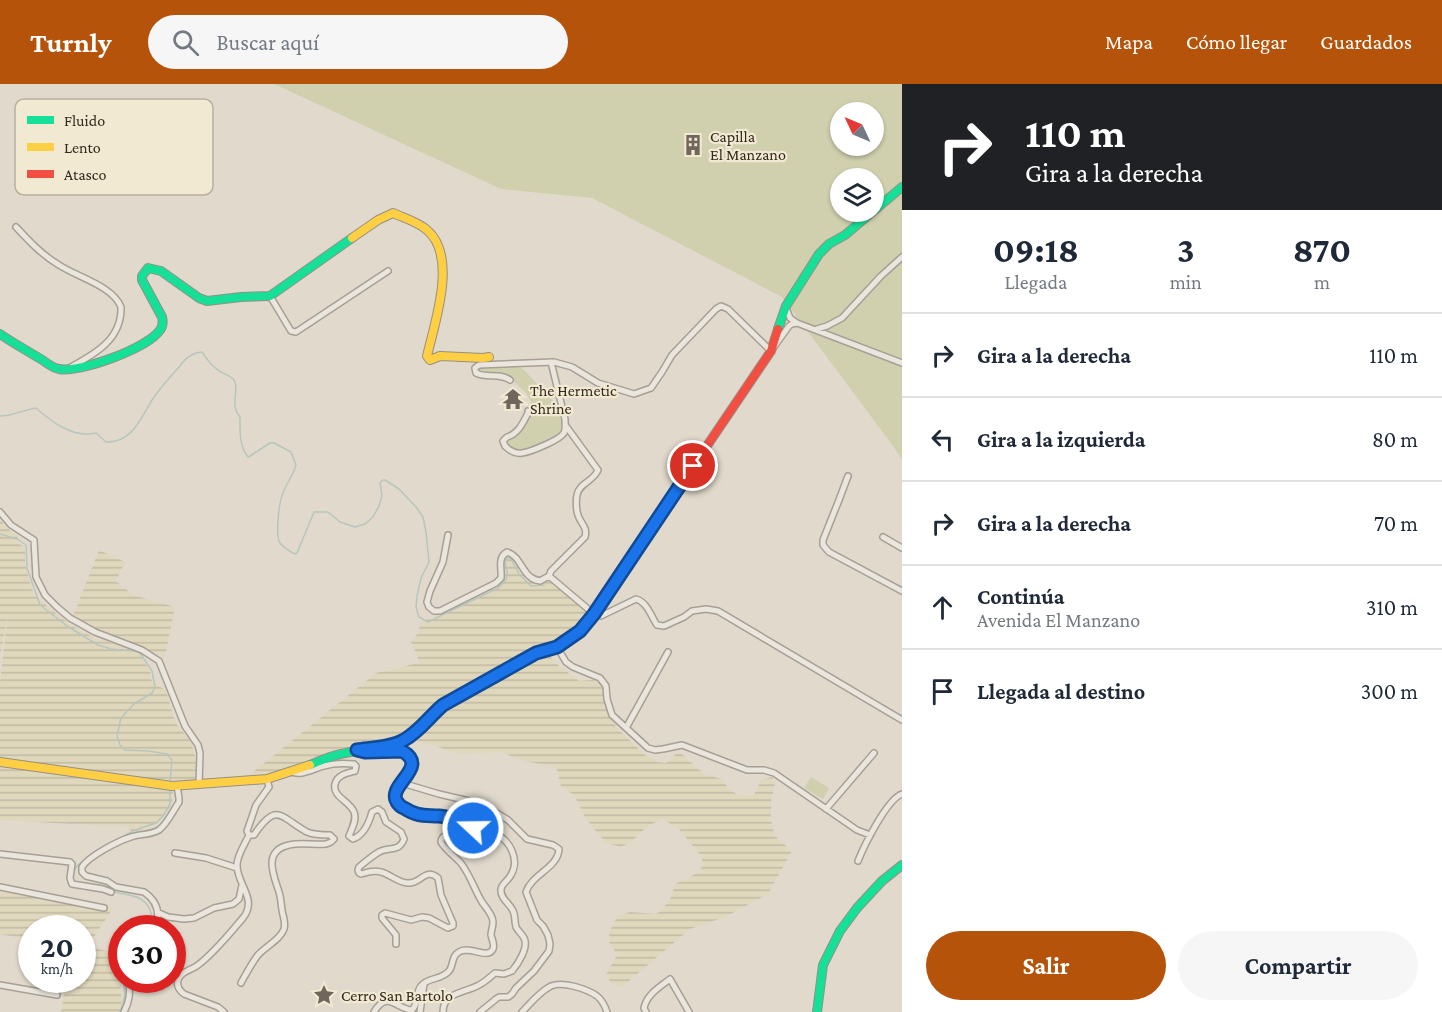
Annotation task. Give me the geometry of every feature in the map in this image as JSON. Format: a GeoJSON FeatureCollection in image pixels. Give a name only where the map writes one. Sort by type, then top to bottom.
{"type":"FeatureCollection","features":[{"type":"Feature","properties":{"kind":"street"},"geometry":{"type":"LineString","coordinates":[[771,351],[786,306],[819,254],[902,187]]}},
{"type":"Feature","properties":{"kind":"street"},"geometry":{"type":"LineString","coordinates":[[0,334],[11,343],[56,368],[75,369],[142,345],[162,328],[163,321],[142,280],[148,268],[161,271],[199,298],[207,301],[270,296],[378,220],[393,213],[428,231],[436,241],[441,256],[442,288],[428,356],[430,360],[440,356],[489,357]]}},
{"type":"Feature","properties":{"kind":"street"},"geometry":{"type":"LineString","coordinates":[[16,227],[46,256],[58,265],[107,291],[121,307],[119,322],[107,343],[93,355],[67,369]]}},
{"type":"Feature","properties":{"kind":"street"},"geometry":{"type":"LineString","coordinates":[[815,329],[842,318],[902,257]]}},
{"type":"Feature","properties":{"kind":"street"},"geometry":{"type":"LineString","coordinates":[[270,296],[291,331],[296,332],[388,271]]}},
{"type":"Feature","properties":{"kind":"street"},"geometry":{"type":"LineString","coordinates":[[510,380],[503,375],[480,375],[476,373],[475,368],[479,365],[551,362],[572,367],[598,383],[616,389],[634,394],[643,392],[651,388],[672,355],[721,306],[728,309],[771,351]]}},
{"type":"Feature","properties":{"kind":"street"},"geometry":{"type":"LineString","coordinates":[[786,306],[790,318],[797,323],[902,363]]}},
{"type":"Feature","properties":{"kind":"street"},"geometry":{"type":"LineString","coordinates":[[0,762],[177,786],[267,779],[357,750],[395,744],[405,740],[443,705],[536,653],[557,647],[580,631],[594,614],[771,351],[789,326],[797,323]]}},
{"type":"Feature","properties":{"kind":"street"},"geometry":{"type":"LineString","coordinates":[[827,326],[828,334]]}},
{"type":"Feature","properties":{"kind":"street"},"geometry":{"type":"LineString","coordinates":[[448,535],[443,562],[427,602],[434,611],[440,611],[496,583],[501,578],[500,559],[507,552],[512,554],[530,578],[540,580],[549,576],[550,571],[585,537],[585,526],[578,516],[576,494],[580,487],[597,474],[598,470],[566,426],[551,362]]}},
{"type":"Feature","properties":{"kind":"street"},"geometry":{"type":"LineString","coordinates":[[528,411],[518,431],[503,441],[508,449],[514,452],[521,453],[555,441],[564,433],[566,426]]}},
{"type":"Feature","properties":{"kind":"street"},"geometry":{"type":"LineString","coordinates":[[848,476],[823,545],[829,552],[902,591]]}},
{"type":"Feature","properties":{"kind":"street"},"geometry":{"type":"LineString","coordinates":[[0,512],[11,525],[34,540],[37,581],[45,595],[57,607],[89,629],[142,650],[159,661],[185,726],[198,745],[199,784]]}},
{"type":"Feature","properties":{"kind":"street"},"geometry":{"type":"LineString","coordinates":[[883,537],[902,548]]}},
{"type":"Feature","properties":{"kind":"street"},"geometry":{"type":"LineString","coordinates":[[549,576],[594,614],[601,615],[636,599],[644,603],[657,624],[664,626],[692,611],[706,609],[718,611],[902,720]]}},
{"type":"Feature","properties":{"kind":"street"},"geometry":{"type":"LineString","coordinates":[[557,647],[566,662],[573,668],[600,678],[606,686],[612,715],[648,748],[655,750],[682,745],[747,770],[764,770],[774,773],[857,830],[870,835]]}},
{"type":"Feature","properties":{"kind":"street"},"geometry":{"type":"LineString","coordinates":[[626,728],[668,652]]}},
{"type":"Feature","properties":{"kind":"street"},"geometry":{"type":"LineString","coordinates":[[357,750],[405,752],[412,764],[396,791],[395,799],[399,805],[412,813],[423,816],[438,816],[471,823],[501,836],[512,851],[514,868],[503,883],[501,892],[513,911],[516,926],[525,939],[526,945],[512,971],[504,974],[495,973],[477,986],[451,996],[444,1003],[443,1012]]}},
{"type":"Feature","properties":{"kind":"street"},"geometry":{"type":"LineString","coordinates":[[826,809],[874,753]]}},
{"type":"Feature","properties":{"kind":"street"},"geometry":{"type":"LineString","coordinates":[[291,772],[300,774],[327,765],[354,764],[355,771],[339,777],[335,787],[337,794],[354,811],[355,819],[349,836],[355,839],[358,837],[367,826],[372,812],[378,809],[382,812],[386,822],[401,832],[404,840],[399,848],[377,852],[359,867],[359,873],[380,872],[408,884],[428,874],[433,874],[438,878],[441,895],[453,926],[448,928],[429,918],[418,917],[411,920],[385,913],[382,918],[396,935],[396,944]]}},
{"type":"Feature","properties":{"kind":"street"},"geometry":{"type":"LineString","coordinates":[[224,1012],[218,1007],[181,993],[177,986],[178,980],[182,974],[196,967],[221,943],[244,916],[248,907],[249,901],[237,868],[237,860],[249,835],[247,831],[256,805],[268,787],[267,779]]}},
{"type":"Feature","properties":{"kind":"street"},"geometry":{"type":"LineString","coordinates":[[402,783],[482,804],[508,820],[527,839],[560,849],[557,858],[529,884],[526,892],[537,920],[548,935],[550,944],[548,954],[512,994],[508,997],[499,997],[480,1012]]}},
{"type":"Feature","properties":{"kind":"street"},"geometry":{"type":"LineString","coordinates":[[177,786],[179,802],[161,828],[154,832],[121,840],[92,857],[82,867],[82,872],[86,876],[107,881],[120,888],[144,891],[153,899],[159,913],[184,919],[194,918],[214,908],[233,904],[239,899],[242,884]]}},
{"type":"Feature","properties":{"kind":"street"},"geometry":{"type":"LineString","coordinates":[[858,861],[870,835],[892,800],[902,794]]}},
{"type":"Feature","properties":{"kind":"street"},"geometry":{"type":"LineString","coordinates":[[241,983],[258,955],[284,930],[285,922],[280,894],[271,867],[276,854],[288,845],[326,844],[334,838],[332,835],[307,832],[285,817],[278,815],[262,823],[255,836],[249,835]]}},
{"type":"Feature","properties":{"kind":"street"},"geometry":{"type":"LineString","coordinates":[[374,1012],[380,1004],[388,1001],[397,1003],[408,1011],[414,1009],[418,990],[424,983],[448,973],[454,956],[459,951],[486,953],[492,951],[494,947],[491,934],[492,918],[465,870],[441,842],[446,835],[471,831],[473,828],[471,823]]}},
{"type":"Feature","properties":{"kind":"street"},"geometry":{"type":"LineString","coordinates":[[0,854],[70,862],[72,864],[69,878],[72,884],[103,888],[111,892]]}},
{"type":"Feature","properties":{"kind":"street"},"geometry":{"type":"LineString","coordinates":[[175,854],[206,858],[237,868]]}},
{"type":"Feature","properties":{"kind":"street"},"geometry":{"type":"LineString","coordinates":[[817,1012],[823,965],[840,931],[882,881],[902,865]]}},
{"type":"Feature","properties":{"kind":"street"},"geometry":{"type":"LineString","coordinates":[[0,887],[104,908]]}},
{"type":"Feature","properties":{"kind":"street"},"geometry":{"type":"LineString","coordinates":[[646,1012],[645,1001],[670,979],[689,1012]]}},
{"type":"Feature","properties":{"kind":"street"},"geometry":{"type":"LineString","coordinates":[[420,1012],[424,983]]}},
{"type":"Feature","properties":{"kind":"street"},"geometry":{"type":"LineString","coordinates":[[522,1012],[542,992],[562,984],[577,987],[595,995],[608,1012]]}},
{"type":"Feature","properties":{"kind":"street"},"geometry":{"type":"LineString","coordinates":[[0,985],[57,996]]}},
{"type":"Feature","properties":{"kind":"street"},"geometry":{"type":"LineString","coordinates":[[124,1012],[130,993]]}},
{"type":"Feature","properties":{"kind":"shaded area"},"geometry":{"type":"Polygon","coordinates":[[[0,520],[11,532],[18,535],[17,543],[23,546],[34,595],[71,625],[95,638],[128,648],[140,655],[150,671],[152,683],[166,690],[175,722],[191,742],[197,763],[197,775],[192,781],[174,781],[172,805],[155,825],[133,832],[126,827],[0,820],[0,682],[8,613],[0,657],[0,520]]]}},
{"type":"Feature","properties":{"kind":"shaded area"},"geometry":{"type":"Polygon","coordinates":[[[99,550],[125,562],[116,581],[133,595],[175,607],[165,657],[93,628],[73,616],[99,550]]]}},
{"type":"Feature","properties":{"kind":"shaded area"},"geometry":{"type":"Polygon","coordinates":[[[509,555],[513,556],[532,581],[549,579],[589,614],[546,647],[553,661],[579,681],[592,680],[603,685],[610,718],[645,755],[657,762],[666,763],[677,753],[681,753],[704,774],[722,779],[730,790],[740,796],[754,795],[761,780],[772,777],[775,783],[771,802],[771,820],[775,836],[792,851],[768,894],[725,917],[690,929],[623,986],[617,987],[607,978],[607,973],[617,955],[609,942],[609,933],[614,922],[619,916],[630,912],[656,914],[662,910],[671,897],[675,884],[700,871],[703,864],[701,856],[678,828],[662,819],[648,826],[631,842],[621,847],[606,843],[586,819],[574,795],[561,786],[556,767],[524,761],[501,752],[460,754],[404,738],[325,755],[276,776],[247,777],[376,673],[418,663],[419,660],[411,642],[419,632],[420,623],[486,592],[504,580],[504,558],[509,555]]]}},
{"type":"Feature","properties":{"kind":"shaded area"},"geometry":{"type":"Polygon","coordinates":[[[0,887],[113,908],[96,934],[96,915],[18,915],[18,937],[0,934],[0,887]]]}},
{"type":"Feature","properties":{"kind":"shaded area"},"geometry":{"type":"Polygon","coordinates":[[[96,948],[108,951],[108,993],[121,993],[122,1007],[119,1012],[61,1012],[65,993],[96,993],[96,948]]]}},
{"type":"Feature","properties":{"kind":"green space"},"geometry":{"type":"Polygon","coordinates":[[[274,84],[902,84],[902,460],[782,297],[592,198],[501,189],[274,84]]]}},
{"type":"Feature","properties":{"kind":"green space"},"geometry":{"type":"Polygon","coordinates":[[[512,366],[525,371],[555,403],[563,426],[551,440],[521,451],[508,447],[506,442],[518,435],[527,424],[531,401],[510,378],[479,372],[479,368],[482,367],[512,366]]]}},
{"type":"Feature","properties":{"kind":"green space"},"geometry":{"type":"Polygon","coordinates":[[[811,777],[829,788],[823,799],[804,788],[811,777]]]}},
{"type":"Feature","properties":{"kind":"waterway"},"geometry":{"type":"LineString","coordinates":[[0,416],[36,408],[56,424],[71,431],[96,433],[106,442],[115,441],[123,438],[135,428],[155,396],[184,361],[191,355],[202,352],[213,366],[231,377],[236,384],[235,407],[240,417],[240,433],[248,457],[270,443],[291,452],[296,465],[282,496],[278,528],[280,543],[287,549],[297,553],[314,512],[328,512],[340,522],[355,527],[365,524],[373,517],[379,506],[382,496],[380,483],[385,480],[399,489],[423,517],[429,562],[421,578],[417,596],[416,607],[419,617],[428,622],[498,588],[505,582],[507,573],[505,561],[510,557],[519,574],[531,586],[544,585]]}},
{"type":"Feature","properties":{"kind":"waterway"},"geometry":{"type":"LineString","coordinates":[[0,534],[17,539],[26,545],[27,568],[40,605],[67,626],[98,645],[140,653],[152,671],[155,687],[152,693],[134,704],[121,718],[117,736],[120,745],[125,750],[167,754],[172,760],[170,783]]}},
{"type":"Feature","properties":{"kind":"waterway"},"geometry":{"type":"LineString","coordinates":[[118,839],[156,823],[170,804],[170,790]]}},
{"type":"Feature","properties":{"kind":"waterway"},"geometry":{"type":"LineString","coordinates":[[73,872],[78,865],[95,852]]}},
{"type":"Feature","properties":{"kind":"waterway"},"geometry":{"type":"LineString","coordinates":[[84,883],[103,886]]}},
{"type":"Feature","properties":{"kind":"waterway"},"geometry":{"type":"LineString","coordinates":[[112,891],[139,898],[144,901],[152,915]]}},
{"type":"Feature","properties":{"kind":"waterway"},"geometry":{"type":"LineString","coordinates":[[119,1012],[123,1004],[124,993]]}},
{"type":"Feature","properties":{"kind":"traffic: fast"},"geometry":{"type":"LineString","coordinates":[[778,329],[786,306],[819,254],[902,187]]}},
{"type":"Feature","properties":{"kind":"traffic: fast"},"geometry":{"type":"LineString","coordinates":[[0,334],[56,368],[69,369],[97,363],[142,344],[161,328],[162,317],[142,280],[148,268],[161,271],[199,298],[207,301],[270,296],[352,238]]}},
{"type":"Feature","properties":{"kind":"traffic: fast"},"geometry":{"type":"LineString","coordinates":[[310,765],[348,752],[391,745],[405,740],[443,705],[536,653],[557,647],[580,631],[609,591]]}},
{"type":"Feature","properties":{"kind":"traffic: fast"},"geometry":{"type":"LineString","coordinates":[[817,1012],[823,965],[840,931],[882,881],[902,865]]}},
{"type":"Feature","properties":{"kind":"traffic: slow"},"geometry":{"type":"LineString","coordinates":[[352,238],[378,220],[393,213],[427,230],[436,241],[443,272],[439,308],[427,356],[430,360],[440,356],[489,357]]}},
{"type":"Feature","properties":{"kind":"traffic: slow"},"geometry":{"type":"LineString","coordinates":[[0,762],[172,786],[267,779],[310,765]]}},
{"type":"Feature","properties":{"kind":"traffic: jam"},"geometry":{"type":"LineString","coordinates":[[609,591],[771,351],[778,329]]}},
{"type":"Feature","properties":{"kind":"place","name":"Capilla El Manzano"},"geometry":{"type":"Point","coordinates":[693,145]}},
{"type":"Feature","properties":{"kind":"place","name":"The Hermetic Shrine"},"geometry":{"type":"Point","coordinates":[513,399]}},
{"type":"Feature","properties":{"kind":"place","name":"Cerro San Bartolo"},"geometry":{"type":"Point","coordinates":[324,995]}},
{"type":"Feature","properties":{"kind":"route"},"geometry":{"type":"LineString","coordinates":[[473,828],[471,823],[438,816],[415,815],[397,803],[396,791],[412,764],[405,752],[357,750],[395,744],[405,740],[443,705],[536,653],[557,647],[580,631],[594,614],[693,466]]}}]}
